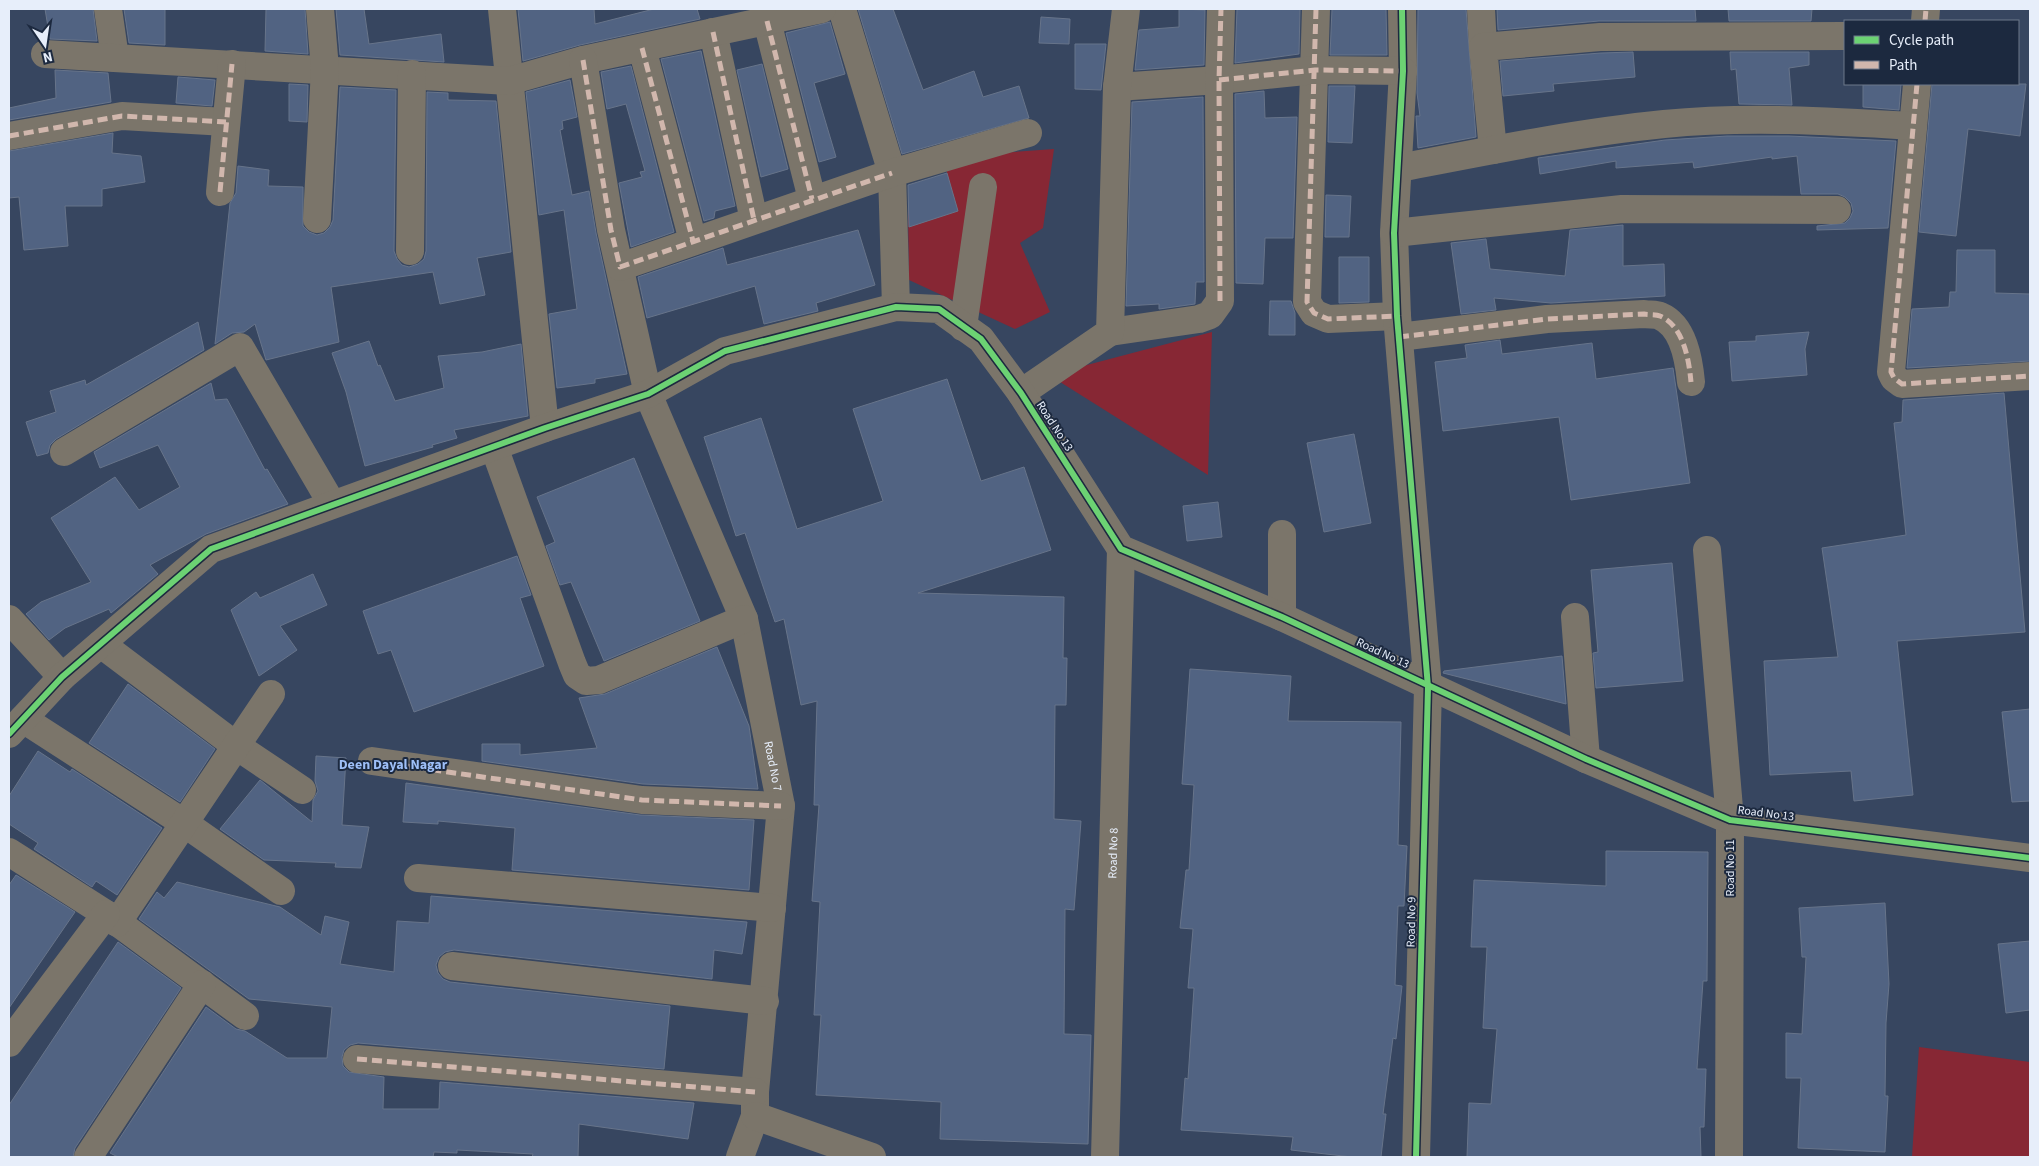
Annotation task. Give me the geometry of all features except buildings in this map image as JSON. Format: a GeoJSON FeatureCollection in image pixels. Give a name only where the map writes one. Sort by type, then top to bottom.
{"type":"FeatureCollection","features":[{"type":"Feature","properties":{"kind":"street"},"geometry":{"type":"LineString","coordinates":[[108,9],[115,58]]}},
{"type":"Feature","properties":{"kind":"street"},"geometry":{"type":"LineString","coordinates":[[317,219],[325,69],[320,9]]}},
{"type":"Feature","properties":{"kind":"street"},"geometry":{"type":"LineString","coordinates":[[502,9],[546,428]]}},
{"type":"Feature","properties":{"kind":"street"},"geometry":{"type":"LineString","coordinates":[[45,54],[509,81],[583,60],[822,9]]}},
{"type":"Feature","properties":{"kind":"street"},"geometry":{"type":"LineString","coordinates":[[842,9],[892,172],[896,308]]}},
{"type":"Feature","properties":{"kind":"street"},"geometry":{"type":"LineString","coordinates":[[1110,332],[1117,87],[1126,9]]}},
{"type":"Feature","properties":{"kind":"street"},"geometry":{"type":"LineString","coordinates":[[1021,393],[1110,332],[1199,319],[1210,315],[1220,301],[1219,80],[1221,9]]}},
{"type":"Feature","properties":{"kind":"street"},"geometry":{"type":"LineString","coordinates":[[1316,9],[1307,302],[1314,313],[1328,319],[1398,326],[1644,314],[1660,316],[1673,325],[1689,361],[1691,382]]}},
{"type":"Feature","properties":{"kind":"street","name":"Road No 9"},"geometry":{"type":"LineString","coordinates":[[1402,9],[1403,71],[1394,233],[1398,326],[1428,687],[1416,1157]]}},
{"type":"Feature","properties":{"kind":"street"},"geometry":{"type":"LineString","coordinates":[[1481,9],[1493,150]]}},
{"type":"Feature","properties":{"kind":"street"},"geometry":{"type":"LineString","coordinates":[[767,21],[812,199]]}},
{"type":"Feature","properties":{"kind":"street"},"geometry":{"type":"LineString","coordinates":[[713,32],[754,220]]}},
{"type":"Feature","properties":{"kind":"street"},"geometry":{"type":"LineString","coordinates":[[1483,47],[1600,37],[1844,36]]}},
{"type":"Feature","properties":{"kind":"street"},"geometry":{"type":"LineString","coordinates":[[642,48],[693,241]]}},
{"type":"Feature","properties":{"kind":"street","name":"Road No 7"},"geometry":{"type":"LineString","coordinates":[[583,60],[611,230],[648,394],[744,619],[780,806],[755,1104],[740,1157]]}},
{"type":"Feature","properties":{"kind":"street"},"geometry":{"type":"LineString","coordinates":[[220,192],[232,64]]}},
{"type":"Feature","properties":{"kind":"street"},"geometry":{"type":"LineString","coordinates":[[1117,87],[1219,80],[1315,70],[1403,71]]}},
{"type":"Feature","properties":{"kind":"street"},"geometry":{"type":"LineString","coordinates":[[410,251],[412,74]]}},
{"type":"Feature","properties":{"kind":"street"},"geometry":{"type":"LineString","coordinates":[[1917,85],[1891,372],[1894,378],[1902,384],[2030,376]]}},
{"type":"Feature","properties":{"kind":"street"},"geometry":{"type":"LineString","coordinates":[[9,136],[122,116],[226,122]]}},
{"type":"Feature","properties":{"kind":"street"},"geometry":{"type":"LineString","coordinates":[[1399,168],[1561,137],[1665,124],[1805,119],[1914,126]]}},
{"type":"Feature","properties":{"kind":"street"},"geometry":{"type":"LineString","coordinates":[[620,266],[892,172],[1028,133]]}},
{"type":"Feature","properties":{"kind":"street"},"geometry":{"type":"LineString","coordinates":[[963,327],[983,187]]}},
{"type":"Feature","properties":{"kind":"street"},"geometry":{"type":"LineString","coordinates":[[1394,233],[1622,208],[1837,210]]}},
{"type":"Feature","properties":{"kind":"street","name":"Road No 13"},"geometry":{"type":"LineString","coordinates":[[16,727],[62,678],[211,549],[546,428],[648,394],[725,351],[896,308],[939,310],[981,339],[1021,393],[1121,548],[1282,617],[1428,687],[1730,820],[2030,858]]}},
{"type":"Feature","properties":{"kind":"street"},"geometry":{"type":"LineString","coordinates":[[64,452],[240,348],[332,504]]}},
{"type":"Feature","properties":{"kind":"street"},"geometry":{"type":"LineString","coordinates":[[494,447],[577,675],[586,681],[599,680],[744,619]]}},
{"type":"Feature","properties":{"kind":"street"},"geometry":{"type":"LineString","coordinates":[[1282,534],[1282,617]]}},
{"type":"Feature","properties":{"kind":"street","name":"Road No 8"},"geometry":{"type":"LineString","coordinates":[[1105,1157],[1121,548]]}},
{"type":"Feature","properties":{"kind":"street","name":"Road No 11"},"geometry":{"type":"LineString","coordinates":[[1707,550],[1730,820],[1729,1157]]}},
{"type":"Feature","properties":{"kind":"street"},"geometry":{"type":"LineString","coordinates":[[1575,617],[1586,758]]}},
{"type":"Feature","properties":{"kind":"street"},"geometry":{"type":"LineString","coordinates":[[9,619],[62,678]]}},
{"type":"Feature","properties":{"kind":"street"},"geometry":{"type":"LineString","coordinates":[[101,644],[235,745],[302,790]]}},
{"type":"Feature","properties":{"kind":"street"},"geometry":{"type":"LineString","coordinates":[[9,1043],[111,918],[184,822],[271,694]]}},
{"type":"Feature","properties":{"kind":"street"},"geometry":{"type":"LineString","coordinates":[[16,727],[184,822],[281,891]]}},
{"type":"Feature","properties":{"kind":"street"},"geometry":{"type":"LineString","coordinates":[[372,761],[642,800],[780,806]]}},
{"type":"Feature","properties":{"kind":"street"},"geometry":{"type":"LineString","coordinates":[[10,857],[111,918],[245,1016]]}},
{"type":"Feature","properties":{"kind":"street"},"geometry":{"type":"LineString","coordinates":[[418,878],[772,908]]}},
{"type":"Feature","properties":{"kind":"street"},"geometry":{"type":"LineString","coordinates":[[452,966],[765,1001]]}},
{"type":"Feature","properties":{"kind":"street"},"geometry":{"type":"LineString","coordinates":[[88,1157],[202,984]]}},
{"type":"Feature","properties":{"kind":"street"},"geometry":{"type":"LineString","coordinates":[[357,1059],[755,1104],[872,1157]]}},
{"type":"Feature","properties":{"kind":"shaded area"},"geometry":{"type":"Polygon","coordinates":[[[1054,149],[1043,228],[1020,243],[1050,312],[1015,329],[909,280],[908,210],[949,211],[946,157],[1054,149]]]}},
{"type":"Feature","properties":{"kind":"shaded area"},"geometry":{"type":"Polygon","coordinates":[[[1212,332],[1208,475],[1049,375],[1212,332]]]}},
{"type":"Feature","properties":{"kind":"shaded area"},"geometry":{"type":"Polygon","coordinates":[[[1919,1047],[2030,1062],[2030,1157],[1912,1157],[1919,1047]]]}},
{"type":"Feature","properties":{"kind":"marked path"},"geometry":{"type":"LineString","coordinates":[[1220,301],[1219,80],[1221,9]]}},
{"type":"Feature","properties":{"kind":"marked path"},"geometry":{"type":"LineString","coordinates":[[1316,9],[1307,302],[1314,313],[1328,319],[1397,316]]}},
{"type":"Feature","properties":{"kind":"marked path"},"geometry":{"type":"LineString","coordinates":[[1925,20],[1926,9]]}},
{"type":"Feature","properties":{"kind":"marked path"},"geometry":{"type":"LineString","coordinates":[[767,21],[812,199]]}},
{"type":"Feature","properties":{"kind":"marked path"},"geometry":{"type":"LineString","coordinates":[[713,32],[754,220]]}},
{"type":"Feature","properties":{"kind":"marked path"},"geometry":{"type":"LineString","coordinates":[[642,48],[693,241]]}},
{"type":"Feature","properties":{"kind":"marked path"},"geometry":{"type":"LineString","coordinates":[[583,60],[611,230],[620,267],[892,173]]}},
{"type":"Feature","properties":{"kind":"marked path"},"geometry":{"type":"LineString","coordinates":[[220,192],[232,64]]}},
{"type":"Feature","properties":{"kind":"marked path"},"geometry":{"type":"LineString","coordinates":[[1219,80],[1315,70],[1403,71]]}},
{"type":"Feature","properties":{"kind":"marked path"},"geometry":{"type":"LineString","coordinates":[[1917,85],[1891,372],[1894,378],[1902,384],[2030,376]]}},
{"type":"Feature","properties":{"kind":"marked path"},"geometry":{"type":"LineString","coordinates":[[9,136],[122,116],[226,122]]}},
{"type":"Feature","properties":{"kind":"marked path"},"geometry":{"type":"LineString","coordinates":[[1399,337],[1547,319],[1657,315],[1668,321],[1680,336],[1687,355],[1691,382]]}},
{"type":"Feature","properties":{"kind":"marked path"},"geometry":{"type":"LineString","coordinates":[[372,761],[642,800],[781,806]]}},
{"type":"Feature","properties":{"kind":"marked path"},"geometry":{"type":"LineString","coordinates":[[357,1059],[755,1092]]}},
{"type":"Feature","properties":{"kind":"cycle path"},"geometry":{"type":"LineString","coordinates":[[1402,9],[1403,71],[1394,233],[1397,316],[1428,687],[1416,1157]]}},
{"type":"Feature","properties":{"kind":"cycle path"},"geometry":{"type":"LineString","coordinates":[[9,734],[62,677],[211,549],[545,428],[648,394],[725,351],[896,307],[939,309],[981,339],[1021,393],[1121,549],[1282,617],[1586,759],[1730,820],[2030,858]]}},
{"type":"Feature","properties":{"kind":"district","name":"Deen Dayal Nagar"},"geometry":{"type":"Point","coordinates":[393,764]}}]}
